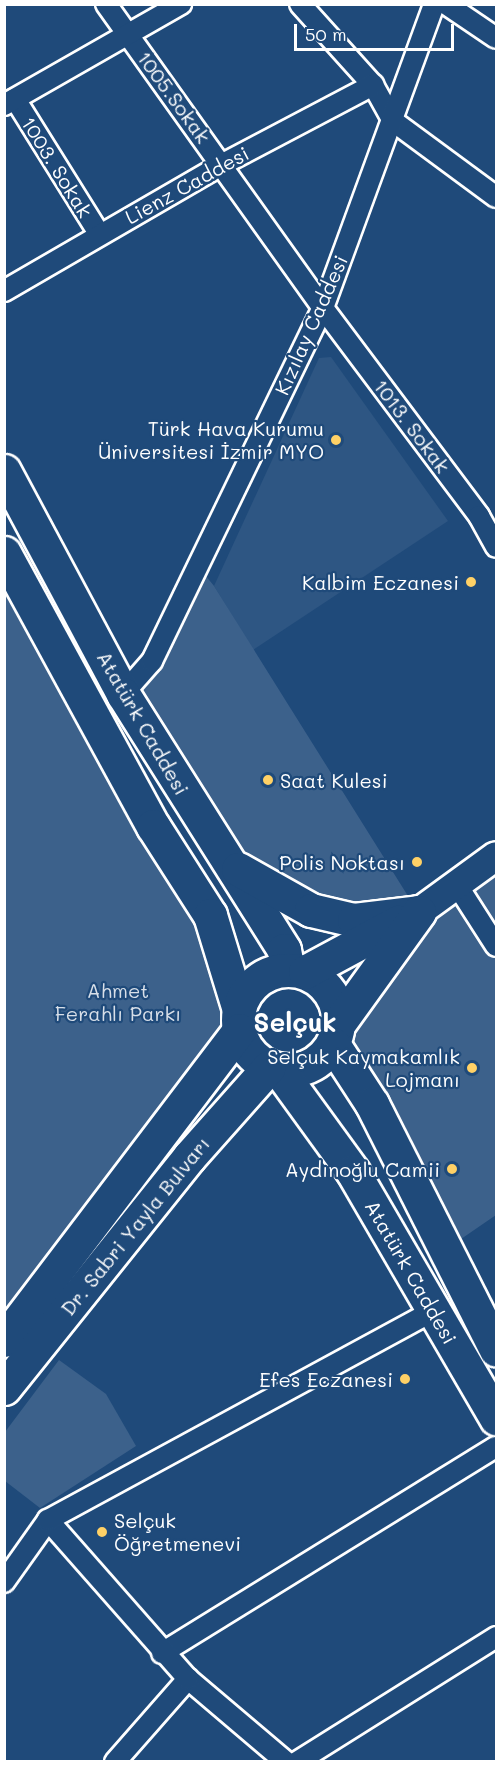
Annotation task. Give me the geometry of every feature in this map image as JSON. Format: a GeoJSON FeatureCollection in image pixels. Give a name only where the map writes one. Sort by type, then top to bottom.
{"type":"FeatureCollection","features":[{"type":"Feature","properties":{"kind":"highway","name":"Atatürk Caddesi"},"geometry":{"type":"LineString","coordinates":[[4,471],[123,694],[297,971]]}},
{"type":"Feature","properties":{"kind":"highway","name":"Atatürk Caddesi"},"geometry":{"type":"LineString","coordinates":[[4,553],[153,826],[210,915],[239,1020]]}},
{"type":"Feature","properties":{"kind":"highway"},"geometry":{"type":"LineString","coordinates":[[230,863],[267,889],[311,910],[354,921],[419,912]]}},
{"type":"Feature","properties":{"kind":"highway"},"geometry":{"type":"LineString","coordinates":[[419,912],[336,1034],[310,1066],[274,1069],[249,1053],[239,1020],[245,994],[256,981],[297,971],[419,912]]}},
{"type":"Feature","properties":{"kind":"highway"},"geometry":{"type":"LineString","coordinates":[[297,971],[330,992],[336,1034]]}},
{"type":"Feature","properties":{"kind":"highway","name":"Dr. Sabri Yayla Bulvarı"},"geometry":{"type":"LineString","coordinates":[[4,1340],[239,1020]]}},
{"type":"Feature","properties":{"kind":"highway","name":"Atatürk Caddesi"},"geometry":{"type":"LineString","coordinates":[[336,1034],[496,1349]]}},
{"type":"Feature","properties":{"kind":"highway","name":"Atatürk Caddesi"},"geometry":{"type":"LineString","coordinates":[[274,1069],[353,1172],[496,1418]]}},
{"type":"Feature","properties":{"kind":"highway","name":"Dr. Sabri Yayla Bulvarı"},"geometry":{"type":"LineString","coordinates":[[4,1388],[189,1157],[274,1069]]}},
{"type":"Feature","properties":{"kind":"street","name":"1005.Sokak"},"geometry":{"type":"LineString","coordinates":[[106,4],[223,164],[323,308]]}},
{"type":"Feature","properties":{"kind":"street"},"geometry":{"type":"LineString","coordinates":[[10,102],[181,4]]}},
{"type":"Feature","properties":{"kind":"street"},"geometry":{"type":"LineString","coordinates":[[300,4],[373,85],[393,121],[496,197]]}},
{"type":"Feature","properties":{"kind":"street","name":"Kızılay Caddesi"},"geometry":{"type":"LineString","coordinates":[[123,694],[152,661],[323,308],[434,4]]}},
{"type":"Feature","properties":{"kind":"street"},"geometry":{"type":"LineString","coordinates":[[446,4],[496,38]]}},
{"type":"Feature","properties":{"kind":"street","name":"Lienz Caddesi"},"geometry":{"type":"LineString","coordinates":[[4,291],[223,164],[373,85]]}},
{"type":"Feature","properties":{"kind":"street","name":"1003. Sokak"},"geometry":{"type":"LineString","coordinates":[[10,102],[100,235]]}},
{"type":"Feature","properties":{"kind":"street","name":"1013. Sokak"},"geometry":{"type":"LineString","coordinates":[[323,308],[478,516],[496,548]]}},
{"type":"Feature","properties":{"kind":"street"},"geometry":{"type":"LineString","coordinates":[[419,912],[496,856]]}},
{"type":"Feature","properties":{"kind":"street"},"geometry":{"type":"LineString","coordinates":[[457,885],[496,946]]}},
{"type":"Feature","properties":{"kind":"street"},"geometry":{"type":"LineString","coordinates":[[4,1582],[48,1520],[434,1310]]}},
{"type":"Feature","properties":{"kind":"street"},"geometry":{"type":"LineString","coordinates":[[162,1653],[496,1447]]}},
{"type":"Feature","properties":{"kind":"street"},"geometry":{"type":"LineString","coordinates":[[48,1520],[162,1653],[188,1679],[286,1761]]}},
{"type":"Feature","properties":{"kind":"street"},"geometry":{"type":"LineString","coordinates":[[297,1761],[496,1637]]}},
{"type":"Feature","properties":{"kind":"street"},"geometry":{"type":"LineString","coordinates":[[115,1761],[188,1679]]}},
{"type":"Feature","properties":{"kind":"shaded area","name":"Türk Hava Kurumu Üniversitesi İzmir MYO"},"geometry":{"type":"Polygon","coordinates":[[[331,357],[448,521],[253,650],[214,586],[319,358],[331,357]]]}},
{"type":"Feature","properties":{"kind":"green space","name":"Ahmet Ferahlı Parkı"},"geometry":{"type":"Polygon","coordinates":[[[4,553],[153,826],[239,1010],[4,1340],[4,553]]]}},
{"type":"Feature","properties":{"kind":"green space"},"geometry":{"type":"Polygon","coordinates":[[[197,565],[214,586],[418,912],[354,920],[267,889],[123,694],[197,565]]]}},
{"type":"Feature","properties":{"kind":"green space"},"geometry":{"type":"Polygon","coordinates":[[[496,856],[496,1215],[445,1250],[333,1044],[418,912],[496,856]]]}},
{"type":"Feature","properties":{"kind":"green space"},"geometry":{"type":"Polygon","coordinates":[[[59,1360],[106,1394],[136,1446],[40,1508],[5,1481],[5,1432],[59,1360]]]}},
{"type":"Feature","properties":{"kind":"place","name":"Türk Hava Kurumu Üniversitesi İzmir MYO"},"geometry":{"type":"Point","coordinates":[336,440]}},
{"type":"Feature","properties":{"kind":"place","name":"Kalbim Eczanesi"},"geometry":{"type":"Point","coordinates":[471,582]}},
{"type":"Feature","properties":{"kind":"place","name":"Saat Kulesi"},"geometry":{"type":"Point","coordinates":[268,780]}},
{"type":"Feature","properties":{"kind":"place","name":"Polis Noktası"},"geometry":{"type":"Point","coordinates":[417,862]}},
{"type":"Feature","properties":{"kind":"place","name":"Selçuk Kaymakamlık Lojmanı"},"geometry":{"type":"Point","coordinates":[472,1068]}},
{"type":"Feature","properties":{"kind":"place","name":"Aydınoğlu Camii"},"geometry":{"type":"Point","coordinates":[452,1169]}},
{"type":"Feature","properties":{"kind":"place","name":"Efes Eczanesi"},"geometry":{"type":"Point","coordinates":[405,1379]}},
{"type":"Feature","properties":{"kind":"place","name":"Selçuk Öğretmenevi"},"geometry":{"type":"Point","coordinates":[102,1532]}},
{"type":"Feature","properties":{"kind":"district","name":"Selçuk"},"geometry":{"type":"Point","coordinates":[295,1023]}}]}
